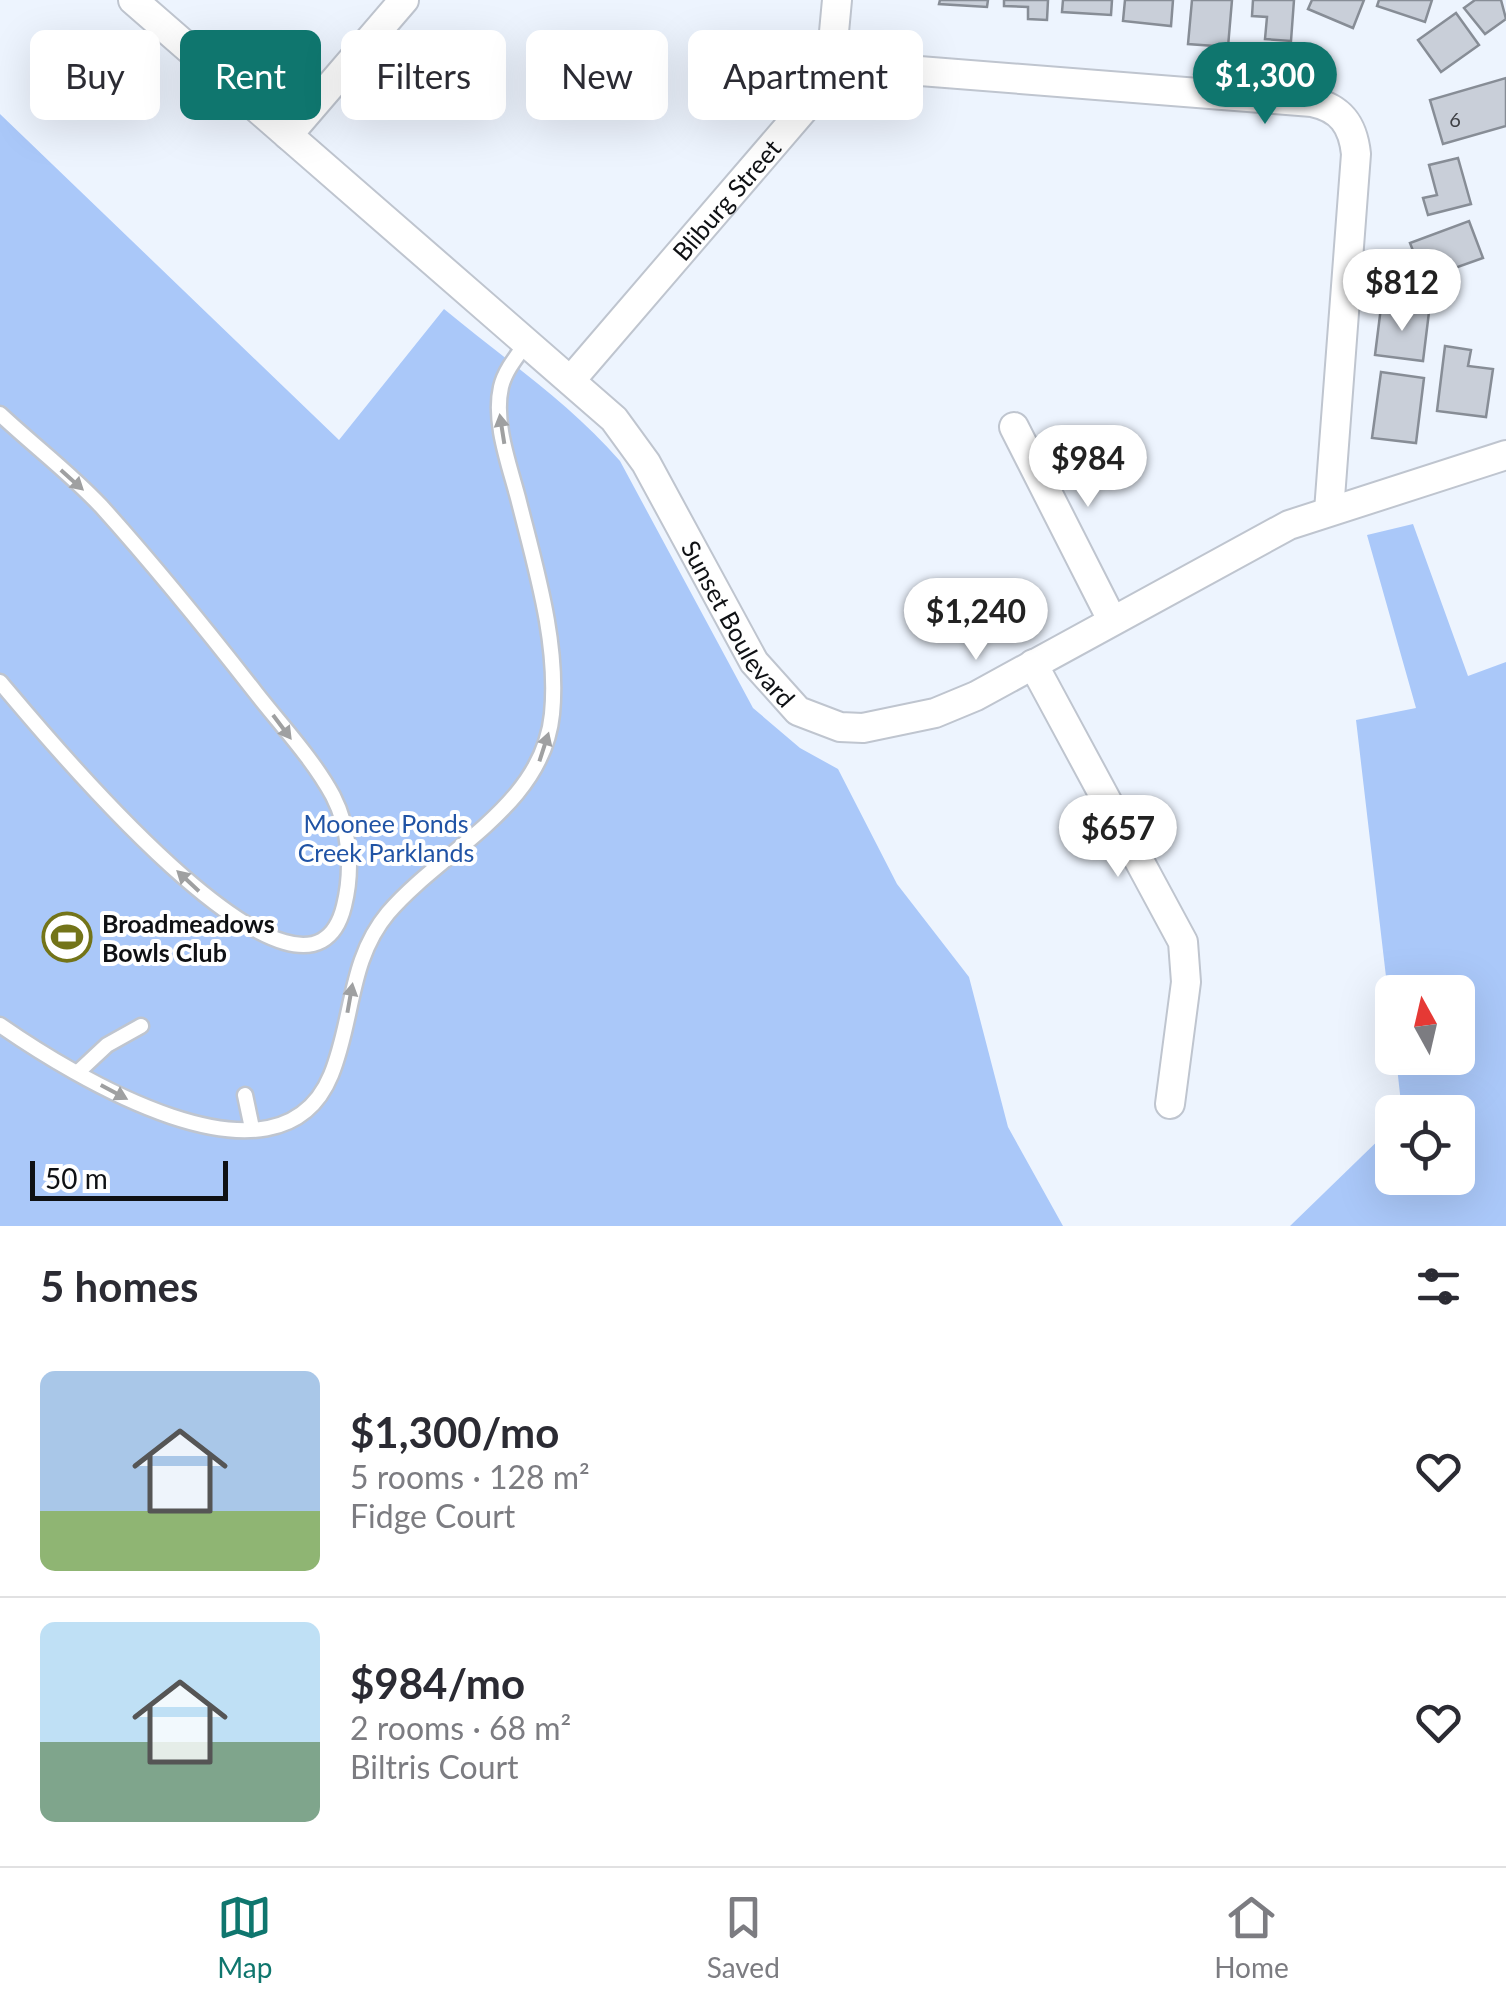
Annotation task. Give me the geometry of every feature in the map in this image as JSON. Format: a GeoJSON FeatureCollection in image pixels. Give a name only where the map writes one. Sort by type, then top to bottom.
{"type":"FeatureCollection","features":[{"type":"Feature","properties":{"kind":"street","name":"Sunset Boulevard"},"geometry":{"type":"LineString","coordinates":[[133,0],[528,341],[632,441],[754,662],[798,712],[840,728],[895,724],[976,696],[1290,525],[1506,455]]}},
{"type":"Feature","properties":{"kind":"street"},"geometry":{"type":"LineString","coordinates":[[288,136],[404,0]]}},
{"type":"Feature","properties":{"kind":"street","name":"Bliburg Street"},"geometry":{"type":"LineString","coordinates":[[834,30],[837,0]]}},
{"type":"Feature","properties":{"kind":"street"},"geometry":{"type":"LineString","coordinates":[[923,71],[1312,102],[1341,114],[1352,131],[1356,154],[1330,512]]}},
{"type":"Feature","properties":{"kind":"street","name":"Bliburg Street"},"geometry":{"type":"LineString","coordinates":[[571,380],[794,120]]}},
{"type":"Feature","properties":{"kind":"street"},"geometry":{"type":"LineString","coordinates":[[1014,426],[1112,620]]}},
{"type":"Feature","properties":{"kind":"street"},"geometry":{"type":"LineString","coordinates":[[1033,664],[1183,942],[1186,982],[1170,1104]]}},
{"type":"Feature","properties":{"kind":"lane"},"geometry":{"type":"LineString","coordinates":[[0,1025],[77,1073],[177,1120],[209,1129],[252,1128],[292,1118],[322,1093],[342,1042],[355,972],[367,942],[390,912],[512,799],[533,775],[547,744],[552,712],[539,583],[507,458],[499,400],[502,383],[528,341]]}},
{"type":"Feature","properties":{"kind":"lane"},"geometry":{"type":"LineString","coordinates":[[0,414],[98,503],[202,623],[333,796],[348,837],[349,873],[342,918],[320,940],[288,945],[226,914],[113,805],[0,682]]}},
{"type":"Feature","properties":{"kind":"lane"},"geometry":{"type":"LineString","coordinates":[[77,1073],[106,1045],[141,1026]]}},
{"type":"Feature","properties":{"kind":"lane"},"geometry":{"type":"LineString","coordinates":[[245,1095],[252,1128]]}},
{"type":"Feature","properties":{"kind":"green space","name":"Moonee Ponds Creek Parklands"},"geometry":{"type":"Polygon","coordinates":[[[0,114],[339,440],[444,309],[558,400],[600,440],[620,461],[753,708],[800,748],[838,769],[897,884],[969,977],[1008,1127],[1063,1226],[0,1226],[0,114]]]}},
{"type":"Feature","properties":{"kind":"green space"},"geometry":{"type":"Polygon","coordinates":[[[1413,524],[1468,676],[1506,662],[1506,1226],[1290,1226],[1375,1144],[1375,1195],[1475,1195],[1475,1095],[1400,1095],[1398,1075],[1475,1075],[1475,975],[1386,975],[1356,720],[1416,708],[1367,535],[1413,524]]]}},
{"type":"Feature","properties":{"kind":"building"},"geometry":{"type":"Polygon","coordinates":[[[940,0],[988,0],[987,7],[939,4],[940,0]]]}},
{"type":"Feature","properties":{"kind":"building"},"geometry":{"type":"Polygon","coordinates":[[[1004,0],[1048,0],[1047,20],[1028,19],[1028,7],[1004,6],[1004,0]]]}},
{"type":"Feature","properties":{"kind":"building"},"geometry":{"type":"Polygon","coordinates":[[[1063,0],[1112,0],[1111,15],[1062,12],[1063,0]]]}},
{"type":"Feature","properties":{"kind":"building"},"geometry":{"type":"Polygon","coordinates":[[[1125,0],[1173,0],[1171,26],[1123,21],[1125,0]]]}},
{"type":"Feature","properties":{"kind":"building"},"geometry":{"type":"Polygon","coordinates":[[[1192,0],[1232,0],[1228,47],[1188,44],[1192,0]]]}},
{"type":"Feature","properties":{"kind":"building"},"geometry":{"type":"Polygon","coordinates":[[[1253,0],[1294,0],[1291,41],[1265,39],[1267,17],[1252,16],[1253,0]]]}},
{"type":"Feature","properties":{"kind":"building"},"geometry":{"type":"Polygon","coordinates":[[[1312,0],[1364,0],[1353,28],[1308,9],[1312,0]]]}},
{"type":"Feature","properties":{"kind":"building"},"geometry":{"type":"Polygon","coordinates":[[[1379,0],[1432,0],[1425,22],[1377,6],[1379,0]]]}},
{"type":"Feature","properties":{"kind":"building"},"geometry":{"type":"Polygon","coordinates":[[[1475,0],[1501,0],[1506,19],[1485,34],[1464,8],[1475,0]]]}},
{"type":"Feature","properties":{"kind":"building"},"geometry":{"type":"Polygon","coordinates":[[[1456,13],[1479,45],[1441,72],[1418,40],[1456,13]]]}},
{"type":"Feature","properties":{"kind":"building"},"geometry":{"type":"Polygon","coordinates":[[[1506,78],[1506,126],[1443,144],[1430,100],[1506,78]]]}},
{"type":"Feature","properties":{"kind":"building"},"geometry":{"type":"Polygon","coordinates":[[[1458,158],[1471,204],[1428,215],[1423,198],[1437,195],[1429,165],[1458,158]]]}},
{"type":"Feature","properties":{"kind":"building"},"geometry":{"type":"Polygon","coordinates":[[[1469,221],[1483,258],[1424,279],[1410,243],[1469,221]]]}},
{"type":"Feature","properties":{"kind":"building"},"geometry":{"type":"Polygon","coordinates":[[[1381,307],[1429,312],[1423,361],[1375,355],[1381,307]]]}},
{"type":"Feature","properties":{"kind":"building"},"geometry":{"type":"Polygon","coordinates":[[[1445,346],[1471,350],[1468,366],[1493,369],[1486,417],[1437,411],[1445,346]]]}},
{"type":"Feature","properties":{"kind":"building"},"geometry":{"type":"Polygon","coordinates":[[[1381,372],[1424,378],[1416,443],[1372,438],[1381,372]]]}},
{"type":"Feature","properties":{"kind":"place","name":"Broadmeadows Bowls Club"},"geometry":{"type":"Point","coordinates":[67,937]}}]}
